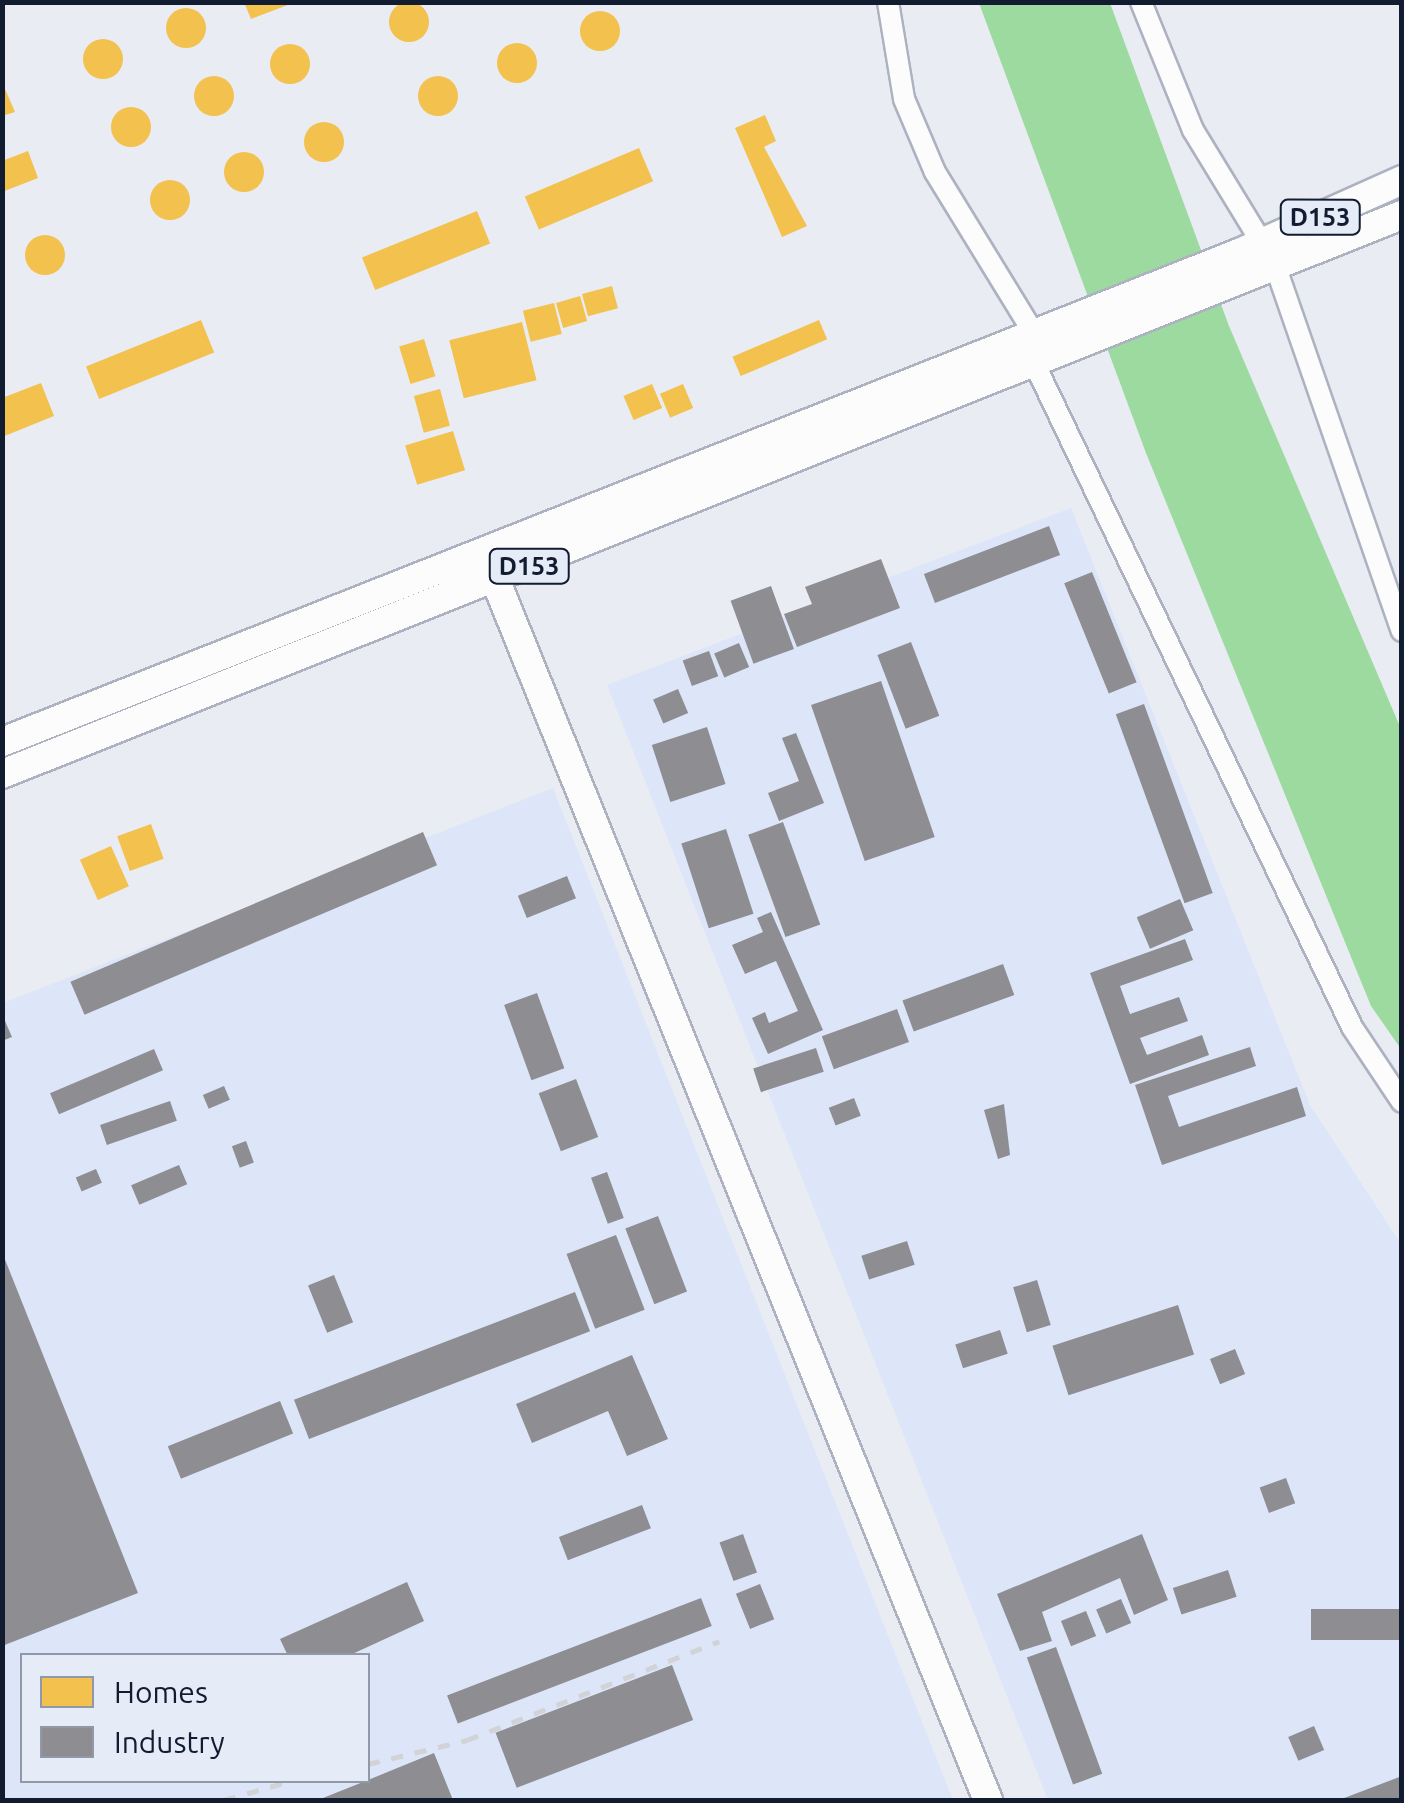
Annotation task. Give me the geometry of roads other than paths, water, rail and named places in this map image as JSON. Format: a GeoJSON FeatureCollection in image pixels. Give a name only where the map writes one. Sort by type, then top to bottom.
{"type":"FeatureCollection","features":[{"type":"Feature","properties":{"kind":"main road","name":"D153"},"geometry":{"type":"LineString","coordinates":[[2,774],[1046,361],[1257,261],[1402,180]]}},
{"type":"Feature","properties":{"kind":"main road","name":"D153"},"geometry":{"type":"LineString","coordinates":[[2,742],[1040,333],[1402,216]]}},
{"type":"Feature","properties":{"kind":"main road"},"geometry":{"type":"LineString","coordinates":[[484,552],[988,1800]]}},
{"type":"Feature","properties":{"kind":"street"},"geometry":{"type":"LineString","coordinates":[[888,2],[904,99],[935,172],[1040,333]]}},
{"type":"Feature","properties":{"kind":"street"},"geometry":{"type":"LineString","coordinates":[[1141,2],[1193,130],[1257,261],[1402,632]]}},
{"type":"Feature","properties":{"kind":"street"},"geometry":{"type":"LineString","coordinates":[[1046,361],[1352,1027],[1402,1102]]}},
{"type":"Feature","properties":{"kind":"railway"},"geometry":{"type":"LineString","coordinates":[[370,1764],[467,1740],[719,1641]]}},
{"type":"Feature","properties":{"kind":"railway"},"geometry":{"type":"LineString","coordinates":[[224,1800],[284,1783]]}}]}
